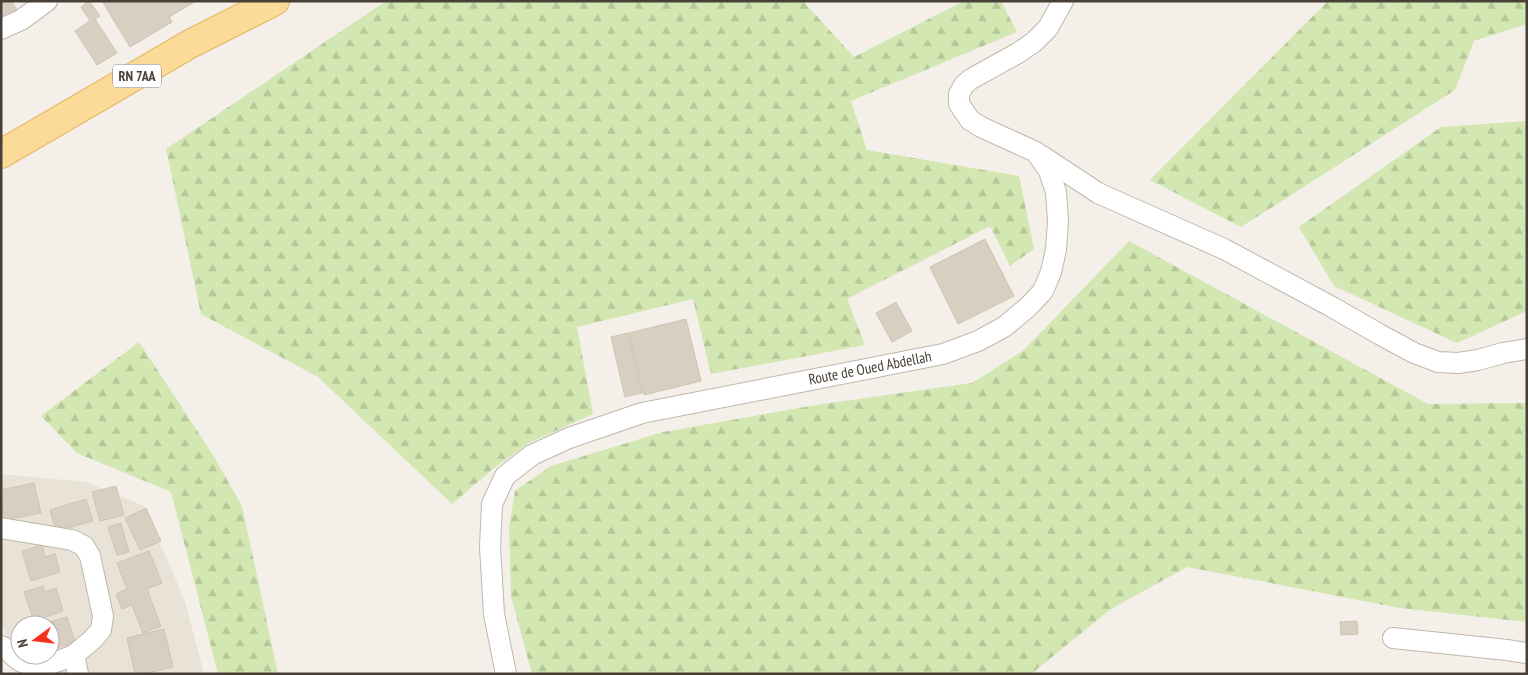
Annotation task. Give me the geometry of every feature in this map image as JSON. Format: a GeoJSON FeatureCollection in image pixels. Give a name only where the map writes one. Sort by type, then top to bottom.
{"type":"FeatureCollection","features":[{"type":"Feature","properties":{"kind":"main road","name":"RN 7AA"},"geometry":{"type":"LineString","coordinates":[[1,154],[190,44],[275,1]]}},
{"type":"Feature","properties":{"kind":"street"},"geometry":{"type":"LineString","coordinates":[[1,29],[21,20],[47,1]]}},
{"type":"Feature","properties":{"kind":"street"},"geometry":{"type":"LineString","coordinates":[[1063,1],[1048,28],[1034,42],[964,85],[959,94],[959,104],[970,120],[1036,152],[1098,194],[1224,249],[1414,353],[1438,362],[1458,363],[1527,349]]}},
{"type":"Feature","properties":{"kind":"street","name":"Route de Oued Abdellah"},"geometry":{"type":"LineString","coordinates":[[506,674],[494,614],[490,547],[492,504],[505,476],[532,455],[569,438],[642,413],[943,354],[978,341],[1004,327],[1028,307],[1043,290],[1056,250],[1058,222],[1056,192],[1048,171],[1036,152]]}},
{"type":"Feature","properties":{"kind":"street"},"geometry":{"type":"LineString","coordinates":[[1,528],[72,540],[84,546],[90,556],[103,616],[101,630],[76,664],[37,666],[21,661],[1,646]]}},
{"type":"Feature","properties":{"kind":"street"},"geometry":{"type":"LineString","coordinates":[[1393,638],[1527,653]]}},
{"type":"Feature","properties":{"kind":"shaded area"},"geometry":{"type":"Polygon","coordinates":[[[1,474],[86,482],[144,506],[185,601],[204,674],[17,674],[14,665],[60,665],[60,615],[10,615],[10,650],[1,619],[1,474]]]}},
{"type":"Feature","properties":{"kind":"green space"},"geometry":{"type":"Polygon","coordinates":[[[386,1],[803,1],[854,57],[964,1],[1001,1],[1017,32],[851,101],[867,150],[1019,176],[1034,249],[1010,266],[990,226],[847,299],[865,345],[711,374],[693,299],[577,327],[593,414],[529,443],[494,468],[452,504],[318,377],[201,314],[166,149],[386,1]]]}},
{"type":"Feature","properties":{"kind":"green space"},"geometry":{"type":"Polygon","coordinates":[[[1328,1],[1527,1],[1527,24],[1474,41],[1455,90],[1241,227],[1150,180],[1328,1]]]}},
{"type":"Feature","properties":{"kind":"green space"},"geometry":{"type":"Polygon","coordinates":[[[1527,121],[1527,311],[1457,343],[1334,286],[1299,227],[1441,127],[1527,121]]]}},
{"type":"Feature","properties":{"kind":"green space"},"geometry":{"type":"Polygon","coordinates":[[[1129,241],[1428,404],[1527,403],[1527,622],[1400,608],[1187,567],[1111,609],[1031,674],[532,674],[511,596],[509,528],[515,491],[551,466],[663,432],[822,404],[972,383],[1024,350],[1129,241]]]}},
{"type":"Feature","properties":{"kind":"green space"},"geometry":{"type":"Polygon","coordinates":[[[139,342],[213,455],[242,506],[278,674],[218,674],[171,492],[77,453],[41,416],[139,342]]]}},
{"type":"Feature","properties":{"kind":"building"},"geometry":{"type":"Polygon","coordinates":[[[1,1],[11,1],[19,13],[1,25],[1,1]]]}},
{"type":"Feature","properties":{"kind":"building"},"geometry":{"type":"Polygon","coordinates":[[[89,1],[100,16],[95,19],[117,53],[97,65],[75,31],[90,21],[81,7],[89,1]]]}},
{"type":"Feature","properties":{"kind":"building"},"geometry":{"type":"Polygon","coordinates":[[[102,1],[196,1],[169,17],[172,22],[130,47],[102,1]]]}},
{"type":"Feature","properties":{"kind":"building"},"geometry":{"type":"Polygon","coordinates":[[[985,239],[1014,296],[958,324],[930,267],[985,239]]]}},
{"type":"Feature","properties":{"kind":"building"},"geometry":{"type":"Polygon","coordinates":[[[896,302],[912,331],[892,342],[876,313],[896,302]]]}},
{"type":"Feature","properties":{"kind":"building"},"geometry":{"type":"Polygon","coordinates":[[[686,319],[701,381],[644,395],[629,333],[686,319]]]}},
{"type":"Feature","properties":{"kind":"building"},"geometry":{"type":"Polygon","coordinates":[[[628,333],[642,393],[625,397],[611,337],[628,333]]]}},
{"type":"Feature","properties":{"kind":"building"},"geometry":{"type":"Polygon","coordinates":[[[34,483],[41,513],[5,520],[1,502],[1,490],[34,483]]]}},
{"type":"Feature","properties":{"kind":"building"},"geometry":{"type":"Polygon","coordinates":[[[116,486],[124,515],[100,521],[92,492],[116,486]]]}},
{"type":"Feature","properties":{"kind":"building"},"geometry":{"type":"Polygon","coordinates":[[[86,499],[93,521],[56,531],[50,510],[86,499]]]}},
{"type":"Feature","properties":{"kind":"building"},"geometry":{"type":"Polygon","coordinates":[[[146,508],[161,541],[140,550],[125,518],[146,508]]]}},
{"type":"Feature","properties":{"kind":"building"},"geometry":{"type":"Polygon","coordinates":[[[121,523],[129,552],[117,555],[108,527],[121,523]]]}},
{"type":"Feature","properties":{"kind":"building"},"geometry":{"type":"Polygon","coordinates":[[[42,545],[45,557],[55,554],[60,572],[31,581],[22,551],[42,545]]]}},
{"type":"Feature","properties":{"kind":"building"},"geometry":{"type":"Polygon","coordinates":[[[149,551],[162,583],[147,589],[161,626],[143,633],[132,605],[122,609],[116,594],[127,589],[117,563],[149,551]]]}},
{"type":"Feature","properties":{"kind":"building"},"geometry":{"type":"Polygon","coordinates":[[[43,586],[45,592],[56,588],[63,611],[51,615],[32,615],[24,592],[43,586]]]}},
{"type":"Feature","properties":{"kind":"building"},"geometry":{"type":"Polygon","coordinates":[[[67,617],[75,642],[60,647],[60,619],[67,617]]]}},
{"type":"Feature","properties":{"kind":"building"},"geometry":{"type":"Polygon","coordinates":[[[1357,621],[1358,634],[1341,635],[1340,622],[1357,621]]]}},
{"type":"Feature","properties":{"kind":"building"},"geometry":{"type":"Polygon","coordinates":[[[164,629],[173,667],[135,674],[127,638],[164,629]]]}}]}
